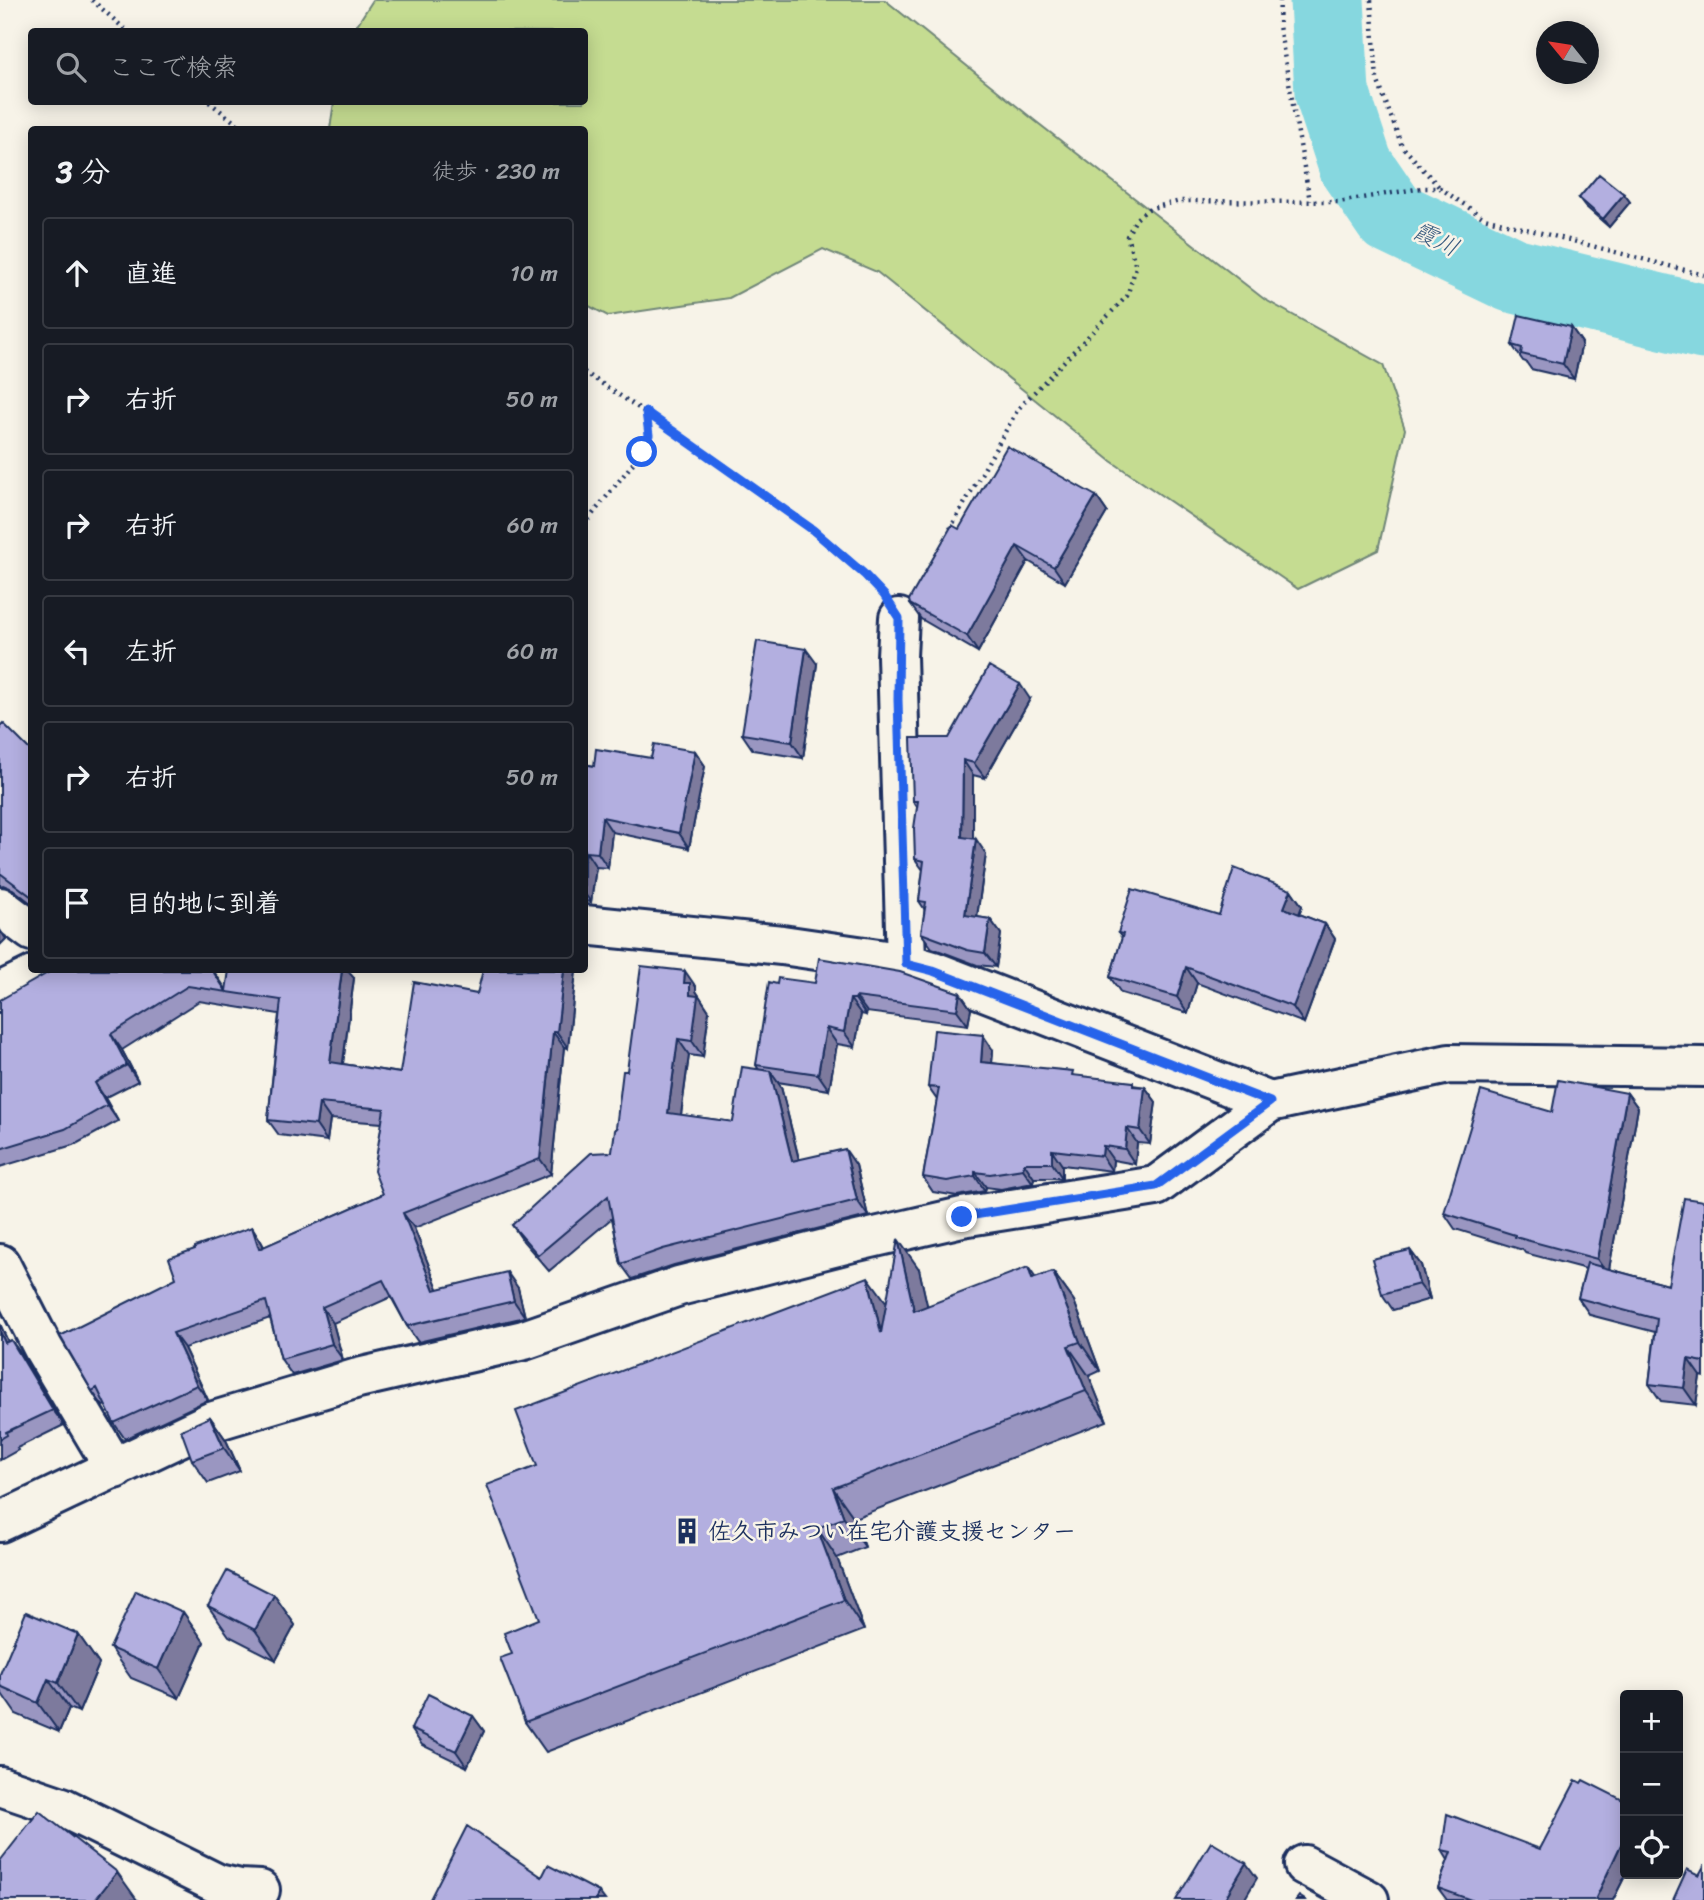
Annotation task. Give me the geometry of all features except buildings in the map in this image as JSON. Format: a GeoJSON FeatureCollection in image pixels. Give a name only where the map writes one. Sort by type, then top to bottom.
{"type":"FeatureCollection","features":[{"type":"Feature","properties":{"kind":"street"},"geometry":{"type":"LineString","coordinates":[[899,618],[897,678],[906,964]]}},
{"type":"Feature","properties":{"kind":"street"},"geometry":{"type":"LineString","coordinates":[[0,907],[28,928]]}},
{"type":"Feature","properties":{"kind":"street"},"geometry":{"type":"LineString","coordinates":[[588,925],[782,944],[906,964],[933,971],[1270,1102]]}},
{"type":"Feature","properties":{"kind":"street"},"geometry":{"type":"LineString","coordinates":[[0,992],[39,973]]}},
{"type":"Feature","properties":{"kind":"street"},"geometry":{"type":"LineString","coordinates":[[0,1522],[211,1422],[358,1378],[524,1340],[679,1286],[849,1243],[962,1217],[1156,1186],[1270,1102],[1449,1064],[1704,1067]]}},
{"type":"Feature","properties":{"kind":"street"},"geometry":{"type":"LineString","coordinates":[[0,1264],[43,1348],[115,1469]]}},
{"type":"Feature","properties":{"kind":"street"},"geometry":{"type":"LineString","coordinates":[[0,1786],[62,1807],[218,1884],[260,1890]]}},
{"type":"Feature","properties":{"kind":"street"},"geometry":{"type":"LineString","coordinates":[[1304,1865],[1369,1900]]}},
{"type":"Feature","properties":{"kind":"path"},"geometry":{"type":"LineString","coordinates":[[92,0],[124,28]]}},
{"type":"Feature","properties":{"kind":"path"},"geometry":{"type":"LineString","coordinates":[[1280,0],[1279,26],[1310,201]]}},
{"type":"Feature","properties":{"kind":"path"},"geometry":{"type":"LineString","coordinates":[[1371,0],[1377,79],[1402,146],[1440,188],[1484,218],[1704,275]]}},
{"type":"Feature","properties":{"kind":"path"},"geometry":{"type":"LineString","coordinates":[[213,105],[240,126]]}},
{"type":"Feature","properties":{"kind":"path"},"geometry":{"type":"LineString","coordinates":[[945,537],[1018,409],[1127,296],[1136,267],[1128,236],[1136,219],[1148,209],[1180,201],[1338,202],[1422,188],[1440,188]]}},
{"type":"Feature","properties":{"kind":"path"},"geometry":{"type":"LineString","coordinates":[[588,375],[646,412],[813,530],[864,574],[884,595],[899,618]]}},
{"type":"Feature","properties":{"kind":"path"},"geometry":{"type":"LineString","coordinates":[[588,521],[642,452],[649,435],[646,412]]}},
{"type":"Feature","properties":{"kind":"green space"},"geometry":{"type":"Polygon","coordinates":[[[373,0],[885,0],[1264,299],[1383,365],[1405,429],[1378,550],[1298,589],[1111,461],[877,272],[823,249],[729,298],[608,316],[588,306],[588,126],[330,126],[334,105],[588,105],[588,28],[355,28],[373,0]]]}},
{"type":"Feature","properties":{"kind":"waterway","name":"霞川"},"geometry":{"type":"LineString","coordinates":[[1327,0],[1332,93],[1356,166],[1391,217],[1512,275],[1704,322]]}},
{"type":"Feature","properties":{"kind":"place","name":"佐久市みつい在宅介護支援センター"},"geometry":{"type":"Point","coordinates":[687,1531]}},
{"type":"Feature","properties":{"kind":"route"},"geometry":{"type":"LineString","coordinates":[[642,452],[649,435],[646,412],[813,530],[864,574],[884,595],[899,618],[897,656],[906,964],[933,971],[1270,1102],[1156,1186],[962,1217]]}}]}
